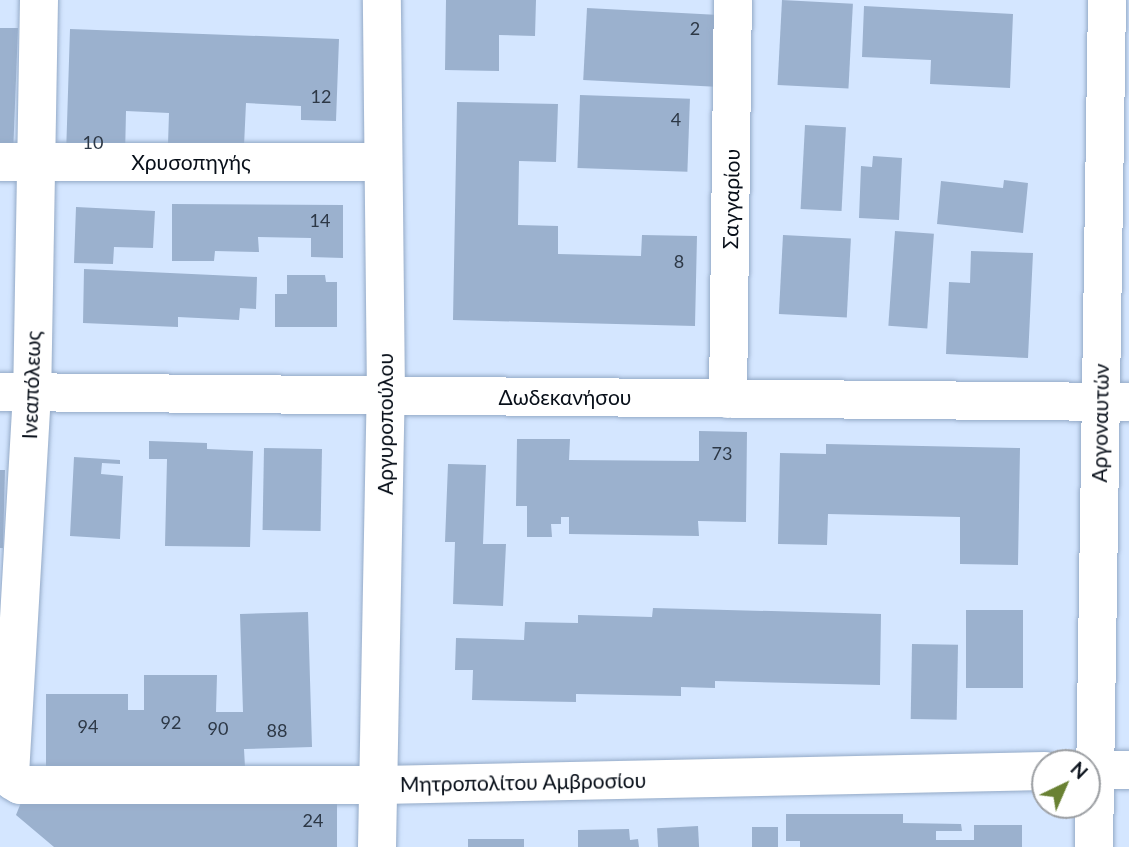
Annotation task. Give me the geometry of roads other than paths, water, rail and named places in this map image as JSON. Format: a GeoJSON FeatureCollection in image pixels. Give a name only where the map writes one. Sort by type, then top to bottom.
{"type":"FeatureCollection","features":[{"type":"Feature","properties":{"kind":"street","name":"Ινεαπόλεως"},"geometry":{"type":"LineString","coordinates":[[10,770],[18,162],[39,0]]}},
{"type":"Feature","properties":{"kind":"street","name":"Αργυροπούλου"},"geometry":{"type":"LineString","coordinates":[[377,847],[381,785],[386,396],[382,0]]}},
{"type":"Feature","properties":{"kind":"street","name":"Σαγγαρίου"},"geometry":{"type":"LineString","coordinates":[[728,398],[733,0]]}},
{"type":"Feature","properties":{"kind":"street","name":"Αργοναυτών"},"geometry":{"type":"LineString","coordinates":[[1094,847],[1104,770],[1115,402],[1107,0]]}},
{"type":"Feature","properties":{"kind":"street","name":"Χρυσοπηγής"},"geometry":{"type":"LineString","coordinates":[[18,162],[382,162]]}},
{"type":"Feature","properties":{"kind":"street","name":"Δωδεκανήσου"},"geometry":{"type":"LineString","coordinates":[[16,392],[1115,402]]}},
{"type":"Feature","properties":{"kind":"street","name":"Μητροπολίτου Αμβροσίου"},"geometry":{"type":"LineString","coordinates":[[10,770],[13,781],[20,785],[381,785],[1031,771]]}}]}
